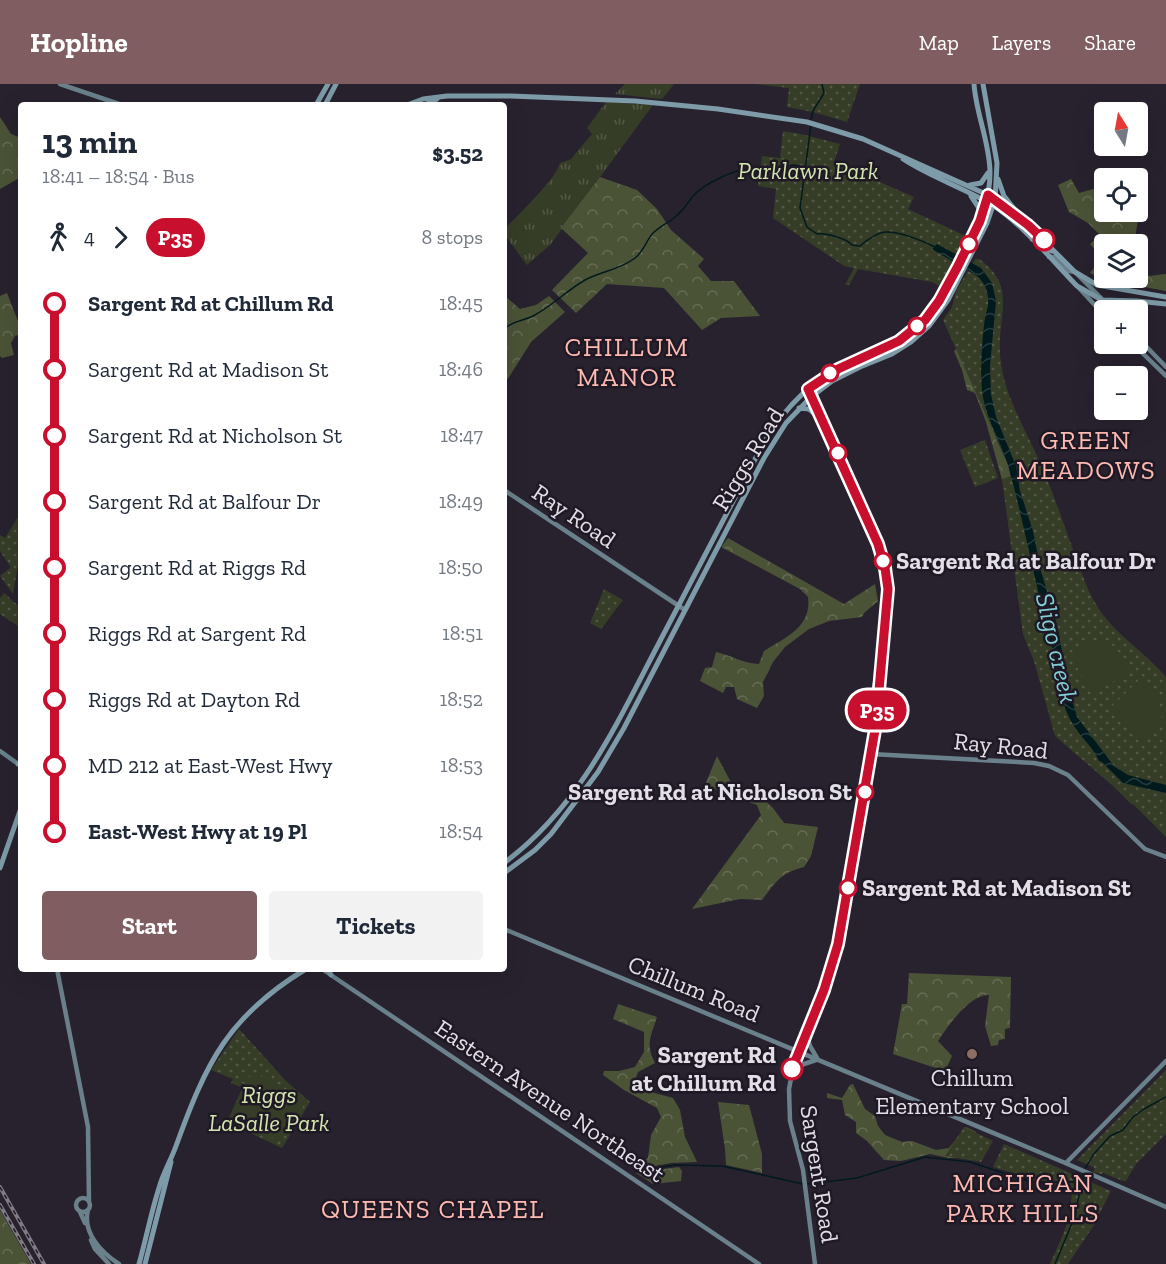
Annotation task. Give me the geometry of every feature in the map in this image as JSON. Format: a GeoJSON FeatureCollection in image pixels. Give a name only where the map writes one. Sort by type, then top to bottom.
{"type":"FeatureCollection","features":[{"type":"Feature","properties":{"kind":"main road"},"geometry":{"type":"LineString","coordinates":[[60,84],[113,102]]}},
{"type":"Feature","properties":{"kind":"main road"},"geometry":{"type":"LineString","coordinates":[[318,102],[328,84]]}},
{"type":"Feature","properties":{"kind":"main road"},"geometry":{"type":"LineString","coordinates":[[327,102],[336,84]]}},
{"type":"Feature","properties":{"kind":"main road","name":"Riggs Road"},"geometry":{"type":"LineString","coordinates":[[507,861],[543,831],[570,797],[610,737],[771,430],[787,409],[809,388],[838,369],[888,347],[910,333],[925,320],[939,301],[980,221],[987,199],[990,163],[974,84]]}},
{"type":"Feature","properties":{"kind":"main road","name":"Riggs Road"},"geometry":{"type":"LineString","coordinates":[[507,871],[535,850],[551,834],[583,794],[616,741],[771,446],[799,408],[812,396],[846,374],[892,354],[923,332],[942,310],[970,258],[994,203],[997,169],[982,84]]}},
{"type":"Feature","properties":{"kind":"main road"},"geometry":{"type":"LineString","coordinates":[[415,102],[439,97],[511,96],[635,101],[718,109],[817,124],[862,139],[968,185],[1028,225]]}},
{"type":"Feature","properties":{"kind":"main road"},"geometry":{"type":"LineString","coordinates":[[430,102],[439,97]]}},
{"type":"Feature","properties":{"kind":"main road"},"geometry":{"type":"LineString","coordinates":[[897,155],[931,176],[970,194],[987,199]]}},
{"type":"Feature","properties":{"kind":"main road"},"geometry":{"type":"LineString","coordinates":[[968,185],[984,181],[990,163]]}},
{"type":"Feature","properties":{"kind":"main road"},"geometry":{"type":"LineString","coordinates":[[997,169],[999,184],[1004,196],[1028,225],[1102,300]]}},
{"type":"Feature","properties":{"kind":"main road"},"geometry":{"type":"LineString","coordinates":[[970,194],[979,208],[980,221]]}},
{"type":"Feature","properties":{"kind":"main road"},"geometry":{"type":"LineString","coordinates":[[994,203],[1094,304]]}},
{"type":"Feature","properties":{"kind":"main road"},"geometry":{"type":"LineString","coordinates":[[987,223],[996,216],[1006,216]]}},
{"type":"Feature","properties":{"kind":"main road"},"geometry":{"type":"LineString","coordinates":[[1031,238],[1039,241],[1049,250],[1055,251]]}},
{"type":"Feature","properties":{"kind":"main road"},"geometry":{"type":"LineString","coordinates":[[1049,257],[1056,257],[1069,271],[1075,272],[1096,285],[1166,297]]}},
{"type":"Feature","properties":{"kind":"main road"},"geometry":{"type":"LineString","coordinates":[[1077,286],[1102,300]]}},
{"type":"Feature","properties":{"kind":"main road"},"geometry":{"type":"LineString","coordinates":[[1148,302],[1166,304]]}},
{"type":"Feature","properties":{"kind":"main road"},"geometry":{"type":"LineString","coordinates":[[1148,348],[1166,367]]}},
{"type":"Feature","properties":{"kind":"main road"},"geometry":{"type":"LineString","coordinates":[[1143,354],[1166,376]]}},
{"type":"Feature","properties":{"kind":"main road","name":"Sargent Road"},"geometry":{"type":"LineString","coordinates":[[809,388],[831,442],[835,445]]}},
{"type":"Feature","properties":{"kind":"main road","name":"Sargent Road"},"geometry":{"type":"LineString","coordinates":[[812,396],[835,440],[835,445],[878,544],[886,573],[888,595],[880,671],[876,675],[870,736],[871,754],[838,944],[824,990],[792,1071],[789,1089],[789,1115],[806,1184],[815,1264]]}},
{"type":"Feature","properties":{"kind":"main road"},"geometry":{"type":"LineString","coordinates":[[799,408],[809,409],[821,418]]}},
{"type":"Feature","properties":{"kind":"main road","name":"Ray Road"},"geometry":{"type":"LineString","coordinates":[[507,492],[685,610]]}},
{"type":"Feature","properties":{"kind":"main road"},"geometry":{"type":"LineString","coordinates":[[0,752],[18,763]]}},
{"type":"Feature","properties":{"kind":"main road","name":"Ray Road"},"geometry":{"type":"LineString","coordinates":[[871,754],[1034,763],[1049,766],[1063,771],[1075,780],[1145,849],[1166,857]]}},
{"type":"Feature","properties":{"kind":"main road"},"geometry":{"type":"LineString","coordinates":[[0,868],[18,817]]}},
{"type":"Feature","properties":{"kind":"main road"},"geometry":{"type":"LineString","coordinates":[[14,827],[18,824]]}},
{"type":"Feature","properties":{"kind":"main road","name":"Chillum Road"},"geometry":{"type":"LineString","coordinates":[[507,931],[1066,1163],[1166,1208]]}},
{"type":"Feature","properties":{"kind":"main road"},"geometry":{"type":"LineString","coordinates":[[58,972],[87,1123],[89,1202],[86,1220],[98,1247],[118,1264]]}},
{"type":"Feature","properties":{"kind":"main road"},"geometry":{"type":"LineString","coordinates":[[140,1264],[159,1188],[199,1084],[224,1040],[257,1003],[302,972]]}},
{"type":"Feature","properties":{"kind":"main road","name":"Eastern Avenue Northeast"},"geometry":{"type":"LineString","coordinates":[[330,972],[759,1264]]}},
{"type":"Feature","properties":{"kind":"main road"},"geometry":{"type":"LineString","coordinates":[[792,1071],[805,1063],[819,1060],[811,1050],[807,1035]]}},
{"type":"Feature","properties":{"kind":"main road"},"geometry":{"type":"LineString","coordinates":[[1066,1163],[1166,1061]]}},
{"type":"Feature","properties":{"kind":"main road"},"geometry":{"type":"LineString","coordinates":[[145,1264],[171,1161]]}},
{"type":"Feature","properties":{"kind":"main road"},"geometry":{"type":"LineString","coordinates":[[88,1194],[77,1201],[77,1210],[80,1212],[95,1249],[109,1264]]}},
{"type":"Feature","properties":{"kind":"main road"},"geometry":{"type":"LineString","coordinates":[[82,1198],[89,1202]]}},
{"type":"Feature","properties":{"kind":"main road"},"geometry":{"type":"LineString","coordinates":[[80,1212],[88,1210]]}},
{"type":"Feature","properties":{"kind":"green space"},"geometry":{"type":"Polygon","coordinates":[[[625,84],[674,84],[662,99],[615,94],[625,84]]]}},
{"type":"Feature","properties":{"kind":"green space"},"geometry":{"type":"Polygon","coordinates":[[[756,84],[860,84],[847,122],[787,107],[789,88],[756,84]]]}},
{"type":"Feature","properties":{"kind":"green space"},"geometry":{"type":"Polygon","coordinates":[[[606,102],[653,105],[550,245],[527,265],[507,238],[507,227],[544,188],[560,163],[571,159],[592,134],[587,128],[606,102]]]}},
{"type":"Feature","properties":{"kind":"green space"},"geometry":{"type":"Polygon","coordinates":[[[0,117],[11,134],[18,137],[18,179],[0,189],[0,117]]]}},
{"type":"Feature","properties":{"kind":"green space","name":"Parklawn Park"},"geometry":{"type":"Polygon","coordinates":[[[783,131],[840,144],[834,162],[914,197],[908,209],[970,238],[943,288],[932,282],[858,269],[849,285],[845,285],[854,268],[844,266],[773,218],[776,189],[758,186],[762,156],[780,158],[783,131]]]}},
{"type":"Feature","properties":{"kind":"green space"},"geometry":{"type":"Polygon","coordinates":[[[600,177],[637,190],[657,209],[671,230],[704,259],[698,266],[711,281],[734,281],[760,316],[721,318],[702,330],[664,288],[607,284],[576,313],[552,290],[588,253],[561,228],[600,177]]]}},
{"type":"Feature","properties":{"kind":"green space"},"geometry":{"type":"Polygon","coordinates":[[[1071,179],[1079,193],[1094,189],[1094,222],[1138,222],[1136,234],[1099,234],[1088,223],[1069,212],[1058,185],[1071,179]]]}},
{"type":"Feature","properties":{"kind":"green space"},"geometry":{"type":"Polygon","coordinates":[[[975,259],[979,259],[989,268],[1000,285],[1003,303],[1000,355],[1006,386],[1045,474],[1088,590],[1106,619],[1166,677],[1166,837],[1133,804],[1055,736],[1034,661],[1023,634],[1002,479],[1013,475],[943,320],[952,307],[956,291],[975,259]]]}},
{"type":"Feature","properties":{"kind":"green space"},"geometry":{"type":"Polygon","coordinates":[[[1166,274],[1166,291],[1148,288],[1148,276],[1166,274]]]}},
{"type":"Feature","properties":{"kind":"green space"},"geometry":{"type":"Polygon","coordinates":[[[7,293],[18,321],[18,335],[11,343],[14,355],[2,358],[0,356],[0,296],[7,293]]]}},
{"type":"Feature","properties":{"kind":"green space"},"geometry":{"type":"Polygon","coordinates":[[[549,296],[565,312],[531,342],[507,380],[507,298],[520,309],[536,305],[549,296]]]}},
{"type":"Feature","properties":{"kind":"green space"},"geometry":{"type":"Polygon","coordinates":[[[966,341],[997,441],[1008,464],[1011,479],[1004,487],[986,422],[975,393],[967,390],[954,351],[966,341]]]}},
{"type":"Feature","properties":{"kind":"green space"},"geometry":{"type":"Polygon","coordinates":[[[985,440],[998,478],[975,487],[960,450],[985,440]]]}},
{"type":"Feature","properties":{"kind":"green space"},"geometry":{"type":"Polygon","coordinates":[[[18,517],[18,565],[13,594],[0,576],[10,568],[0,551],[0,535],[5,538],[18,517]]]}},
{"type":"Feature","properties":{"kind":"green space"},"geometry":{"type":"Polygon","coordinates":[[[728,538],[844,604],[875,584],[878,601],[862,617],[829,621],[809,629],[785,647],[773,662],[763,682],[764,696],[757,708],[737,699],[734,687],[726,687],[723,693],[700,681],[705,668],[712,667],[716,652],[748,663],[759,664],[764,651],[795,631],[801,624],[806,617],[808,597],[800,589],[721,547],[728,538]]]}},
{"type":"Feature","properties":{"kind":"green space"},"geometry":{"type":"Polygon","coordinates":[[[604,589],[623,600],[601,629],[590,623],[604,589]]]}},
{"type":"Feature","properties":{"kind":"green space"},"geometry":{"type":"Polygon","coordinates":[[[4,593],[18,605],[18,626],[0,614],[0,598],[4,593]]]}},
{"type":"Feature","properties":{"kind":"green space"},"geometry":{"type":"Polygon","coordinates":[[[1090,641],[1112,645],[1133,668],[1098,692],[1094,692],[1068,655],[1090,641]]]}},
{"type":"Feature","properties":{"kind":"green space"},"geometry":{"type":"Polygon","coordinates":[[[1142,677],[1158,695],[1162,719],[1140,742],[1110,708],[1142,677]]]}},
{"type":"Feature","properties":{"kind":"green space"},"geometry":{"type":"Polygon","coordinates":[[[717,756],[734,788],[760,796],[784,823],[818,827],[811,856],[804,867],[784,875],[762,900],[740,899],[692,909],[761,815],[757,805],[705,785],[717,756]]]}},
{"type":"Feature","properties":{"kind":"green space"},"geometry":{"type":"Polygon","coordinates":[[[909,973],[1011,977],[1010,1028],[1005,1029],[1005,1039],[999,1040],[998,1045],[991,1046],[985,1026],[989,995],[982,996],[967,1005],[938,1041],[952,1056],[945,1071],[893,1054],[902,1004],[907,1004],[909,973]]]}},
{"type":"Feature","properties":{"kind":"green space"},"geometry":{"type":"Polygon","coordinates":[[[618,1004],[657,1017],[650,1045],[655,1063],[638,1072],[635,1080],[647,1091],[673,1098],[680,1110],[685,1137],[697,1162],[671,1163],[635,1170],[641,1161],[648,1158],[651,1135],[661,1117],[657,1108],[624,1090],[603,1075],[604,1071],[619,1071],[635,1067],[644,1052],[644,1032],[613,1019],[618,1004]]]}},
{"type":"Feature","properties":{"kind":"green space","name":"Riggs LaSalle Park"},"geometry":{"type":"Polygon","coordinates":[[[239,1029],[286,1081],[310,1102],[282,1148],[227,1122],[244,1084],[242,1083],[240,1087],[231,1083],[233,1079],[211,1070],[239,1029]]]}},
{"type":"Feature","properties":{"kind":"green space"},"geometry":{"type":"Polygon","coordinates":[[[1166,1070],[1166,1134],[1136,1164],[1126,1181],[1093,1172],[1095,1168],[1077,1160],[1166,1070]]]}},
{"type":"Feature","properties":{"kind":"green space"},"geometry":{"type":"Polygon","coordinates":[[[255,1073],[302,1099],[303,1107],[287,1136],[285,1135],[281,1140],[278,1141],[232,1112],[248,1076],[255,1073]]]}},
{"type":"Feature","properties":{"kind":"green space"},"geometry":{"type":"Polygon","coordinates":[[[853,1084],[865,1109],[875,1116],[878,1126],[885,1135],[902,1142],[912,1141],[936,1150],[949,1148],[966,1127],[976,1132],[966,1158],[949,1158],[930,1154],[901,1161],[884,1160],[867,1141],[856,1133],[856,1122],[845,1115],[842,1100],[827,1098],[827,1093],[842,1098],[853,1084]]]}},
{"type":"Feature","properties":{"kind":"green space"},"geometry":{"type":"Polygon","coordinates":[[[718,1102],[749,1105],[762,1154],[762,1173],[726,1165],[718,1102]]]}},
{"type":"Feature","properties":{"kind":"green space"},"geometry":{"type":"Polygon","coordinates":[[[964,1127],[993,1141],[981,1162],[945,1156],[964,1127]]]}},
{"type":"Feature","properties":{"kind":"green space"},"geometry":{"type":"Polygon","coordinates":[[[1004,1144],[1111,1191],[1092,1228],[1068,1264],[1050,1264],[1069,1218],[1071,1187],[1054,1186],[993,1167],[1004,1144]]]}},
{"type":"Feature","properties":{"kind":"green space"},"geometry":{"type":"Polygon","coordinates":[[[679,1167],[682,1171],[681,1181],[653,1184],[636,1173],[679,1167]]]}},
{"type":"Feature","properties":{"kind":"green space"},"geometry":{"type":"Polygon","coordinates":[[[0,1210],[31,1264],[0,1264],[0,1210]]]}},
{"type":"Feature","properties":{"kind":"water"},"geometry":{"type":"Polygon","coordinates":[[[937,244],[981,268],[992,283],[996,301],[990,366],[991,394],[996,417],[1016,466],[1020,491],[1033,531],[1041,571],[1057,625],[1068,682],[1059,685],[1056,661],[1009,468],[984,400],[981,364],[988,296],[984,284],[977,276],[932,249],[937,244]]]}},
{"type":"Feature","properties":{"kind":"water"},"geometry":{"type":"Polygon","coordinates":[[[1068,686],[1077,717],[1114,766],[1128,775],[1166,785],[1166,793],[1123,783],[1099,761],[1068,715],[1060,688],[1068,686]]]}},
{"type":"Feature","properties":{"kind":"waterway","name":"Sligo creek"},"geometry":{"type":"LineString","coordinates":[[811,120],[813,111],[824,93],[822,84]]}},
{"type":"Feature","properties":{"kind":"waterway","name":"Sligo creek"},"geometry":{"type":"LineString","coordinates":[[811,125],[800,208],[807,227],[817,234],[836,236],[852,245],[860,246],[878,234],[891,232],[935,247]]}},
{"type":"Feature","properties":{"kind":"waterway"},"geometry":{"type":"LineString","coordinates":[[761,168],[794,165],[805,167]]}},
{"type":"Feature","properties":{"kind":"waterway"},"geometry":{"type":"LineString","coordinates":[[507,326],[540,312],[585,280],[629,262],[641,252],[653,233],[678,215],[698,191],[728,174],[750,169]]}},
{"type":"Feature","properties":{"kind":"waterway"},"geometry":{"type":"LineString","coordinates":[[1085,1169],[1093,1155],[1110,1136],[1123,1130],[1133,1117],[1144,1109],[1166,1097]]}},
{"type":"Feature","properties":{"kind":"waterway"},"geometry":{"type":"LineString","coordinates":[[808,1184],[857,1178],[925,1157],[970,1162],[1031,1182],[1080,1182]]}},
{"type":"Feature","properties":{"kind":"waterway"},"geometry":{"type":"LineString","coordinates":[[636,1171],[675,1165],[722,1166],[803,1184]]}},
{"type":"Feature","properties":{"kind":"waterway"},"geometry":{"type":"LineString","coordinates":[[1055,1264],[1075,1216],[1083,1174]]}},
{"type":"Feature","properties":{"kind":"railway"},"geometry":{"type":"LineString","coordinates":[[0,1187],[44,1264]]}},
{"type":"Feature","properties":{"kind":"railway"},"geometry":{"type":"LineString","coordinates":[[0,1205],[34,1264]]}},
{"type":"Feature","properties":{"kind":"bus line","name":"P35"},"geometry":{"type":"LineString","coordinates":[[792,1069],[824,990],[838,944],[875,733],[888,589],[887,575],[878,544],[808,389],[838,369],[899,341],[925,320],[939,301],[958,266],[980,221],[988,195],[1044,240]]}},
{"type":"Feature","properties":{"kind":"place","name":"Sargent Rd at Balfour Dr"},"geometry":{"type":"Point","coordinates":[883,561]}},
{"type":"Feature","properties":{"kind":"place","name":"Sargent Rd at Nicholson St"},"geometry":{"type":"Point","coordinates":[865,792]}},
{"type":"Feature","properties":{"kind":"place","name":"Sargent Rd at Madison St"},"geometry":{"type":"Point","coordinates":[848,888]}},
{"type":"Feature","properties":{"kind":"place","name":"Chillum Elementary School"},"geometry":{"type":"Point","coordinates":[972,1054]}},
{"type":"Feature","properties":{"kind":"place","name":"Sargent Rd at Chillum Rd"},"geometry":{"type":"Point","coordinates":[792,1069]}},
{"type":"Feature","properties":{"kind":"district","name":"CHILLUM MANOR"},"geometry":{"type":"Point","coordinates":[627,362]}},
{"type":"Feature","properties":{"kind":"district","name":"GREEN MEADOWS"},"geometry":{"type":"Point","coordinates":[1086,455]}},
{"type":"Feature","properties":{"kind":"district","name":"MICHIGAN PARK HILLS"},"geometry":{"type":"Point","coordinates":[1023,1198]}},
{"type":"Feature","properties":{"kind":"district","name":"QUEENS CHAPEL"},"geometry":{"type":"Point","coordinates":[433,1209]}}]}
